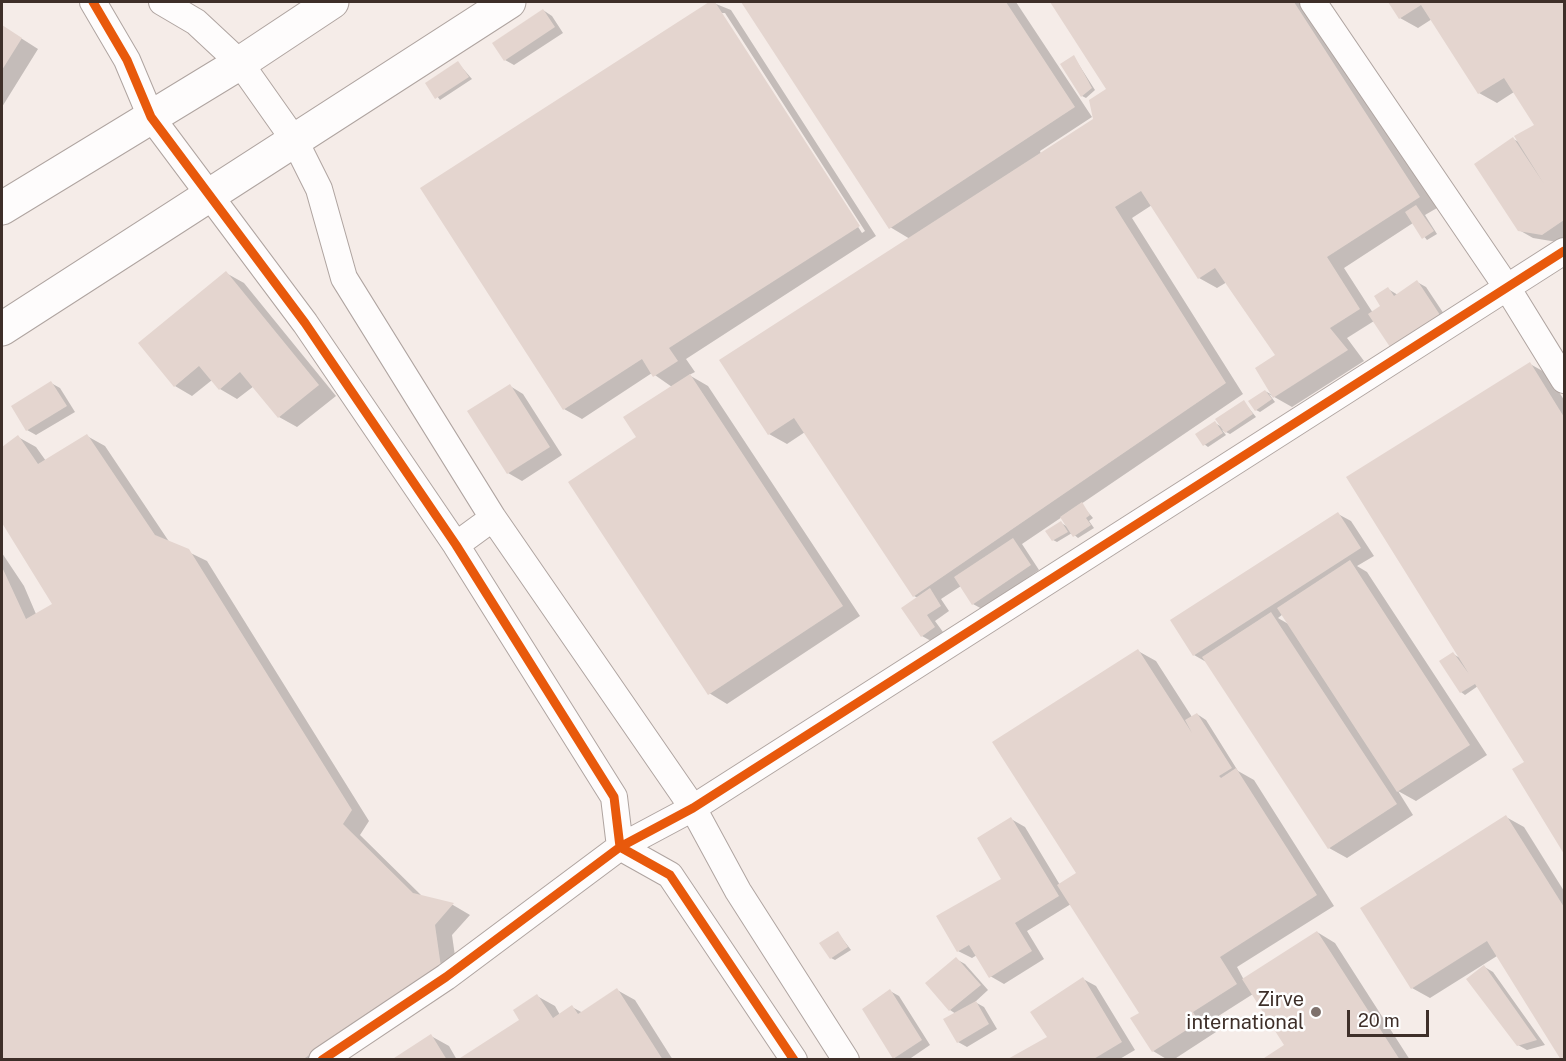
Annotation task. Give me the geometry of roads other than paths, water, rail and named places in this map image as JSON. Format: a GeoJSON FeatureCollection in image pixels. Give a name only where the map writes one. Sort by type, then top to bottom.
{"type":"FeatureCollection","features":[{"type":"Feature","properties":{"kind":"street"},"geometry":{"type":"LineString","coordinates":[[93,2],[127,60],[151,117],[305,323],[456,544],[614,797],[620,848]]}},
{"type":"Feature","properties":{"kind":"street"},"geometry":{"type":"LineString","coordinates":[[162,2],[196,21],[240,63],[295,141],[319,189],[344,278],[494,518],[693,808],[738,891],[846,1059]]}},
{"type":"Feature","properties":{"kind":"street"},"geometry":{"type":"LineString","coordinates":[[2,208],[240,63],[332,2]]}},
{"type":"Feature","properties":{"kind":"street"},"geometry":{"type":"LineString","coordinates":[[2,329],[509,2]]}},
{"type":"Feature","properties":{"kind":"street"},"geometry":{"type":"LineString","coordinates":[[1313,2],[1508,289],[1564,380]]}},
{"type":"Feature","properties":{"kind":"street"},"geometry":{"type":"LineString","coordinates":[[322,1059],[446,977],[620,848],[693,808],[1508,289],[1564,251]]}},
{"type":"Feature","properties":{"kind":"street"},"geometry":{"type":"LineString","coordinates":[[456,544],[494,518]]}},
{"type":"Feature","properties":{"kind":"street"},"geometry":{"type":"LineString","coordinates":[[620,848],[670,875],[794,1059]]}},
{"type":"Feature","properties":{"kind":"place","name":"Zirve international"},"geometry":{"type":"Point","coordinates":[1316,1012]}}]}
